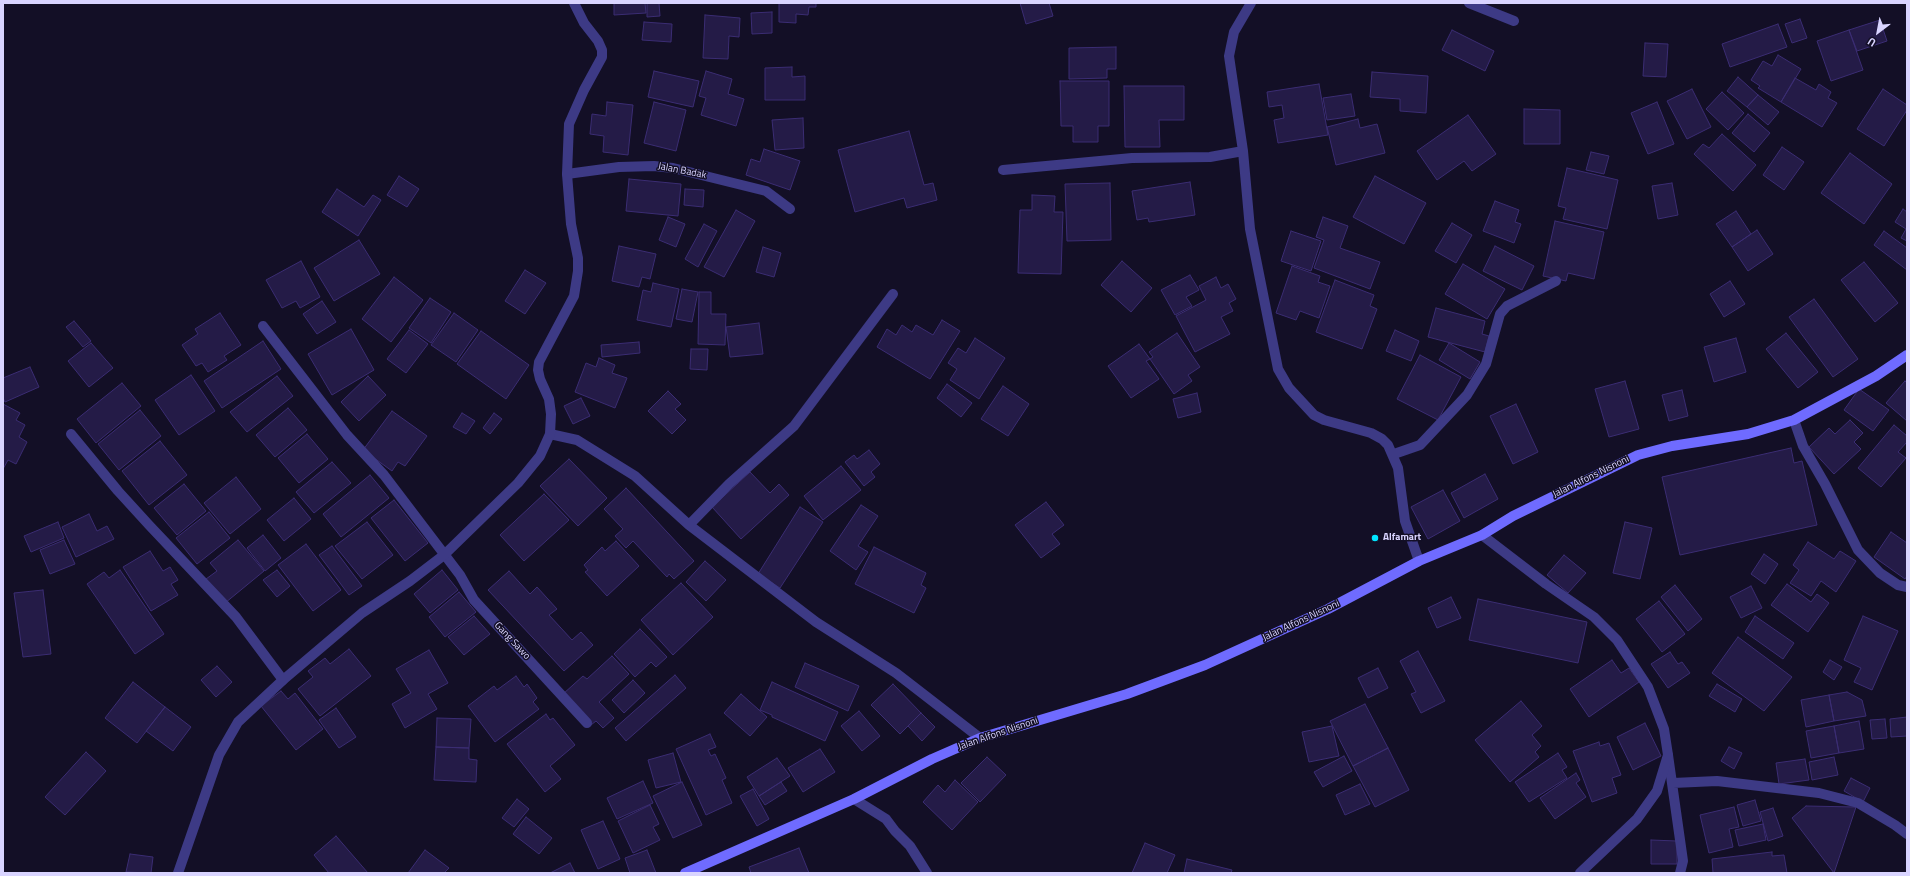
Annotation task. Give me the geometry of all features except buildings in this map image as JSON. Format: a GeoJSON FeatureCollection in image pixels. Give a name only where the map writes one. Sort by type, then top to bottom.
{"type":"FeatureCollection","features":[{"type":"Feature","properties":{"kind":"main road","name":"Jalan Alfons Nisnoni"},"geometry":{"type":"LineString","coordinates":[[685,873],[854,799],[932,759],[980,738],[1127,694],[1205,665],[1328,609],[1419,561],[1482,535],[1513,516],[1638,454],[1672,446],[1748,434],[1794,420],[1876,376],[1907,355]]}},
{"type":"Feature","properties":{"kind":"street"},"geometry":{"type":"LineString","coordinates":[[178,873],[219,755],[238,722],[283,680],[362,612],[444,555],[529,470],[540,456],[550,434],[551,414],[549,399],[540,379],[538,370],[543,352],[574,296],[578,271],[578,258],[571,224],[567,174],[569,124],[584,90],[602,57],[602,50],[598,41],[584,22],[574,3]]}},
{"type":"Feature","properties":{"kind":"street"},"geometry":{"type":"LineString","coordinates":[[1250,3],[1234,32],[1229,56],[1243,151],[1250,229],[1278,370],[1289,388],[1314,415],[1324,420],[1371,433],[1382,439],[1388,445],[1394,454],[1398,468],[1405,521],[1419,561]]}},
{"type":"Feature","properties":{"kind":"street"},"geometry":{"type":"LineString","coordinates":[[1469,3],[1514,21]]}},
{"type":"Feature","properties":{"kind":"street"},"geometry":{"type":"LineString","coordinates":[[1003,170],[1132,158],[1210,157],[1243,151]]}},
{"type":"Feature","properties":{"kind":"street","name":"Jalan Badak"},"geometry":{"type":"LineString","coordinates":[[567,174],[619,167],[654,166],[673,168],[766,191],[790,209]]}},
{"type":"Feature","properties":{"kind":"street"},"geometry":{"type":"LineString","coordinates":[[1394,454],[1420,445],[1467,394],[1486,364],[1500,314],[1507,306],[1556,281]]}},
{"type":"Feature","properties":{"kind":"street"},"geometry":{"type":"LineString","coordinates":[[689,525],[729,484],[794,426],[893,294]]}},
{"type":"Feature","properties":{"kind":"street","name":"Gang Sawo"},"geometry":{"type":"LineString","coordinates":[[263,326],[347,435],[384,475],[460,575],[474,600],[587,723]]}},
{"type":"Feature","properties":{"kind":"street"},"geometry":{"type":"LineString","coordinates":[[1794,420],[1803,446],[1826,484],[1858,550],[1880,573],[1898,584],[1907,587]]}},
{"type":"Feature","properties":{"kind":"street"},"geometry":{"type":"LineString","coordinates":[[72,434],[138,514],[236,617],[283,680]]}},
{"type":"Feature","properties":{"kind":"street"},"geometry":{"type":"LineString","coordinates":[[550,434],[577,440],[635,476],[689,525],[816,622],[896,673],[980,738]]}},
{"type":"Feature","properties":{"kind":"street"},"geometry":{"type":"LineString","coordinates":[[1482,535],[1546,584],[1594,617],[1617,640],[1648,687],[1664,729],[1673,783],[1683,861],[1680,873]]}},
{"type":"Feature","properties":{"kind":"street"},"geometry":{"type":"LineString","coordinates":[[1580,873],[1637,819],[1657,791],[1668,755]]}},
{"type":"Feature","properties":{"kind":"street"},"geometry":{"type":"LineString","coordinates":[[1673,783],[1717,781],[1819,793],[1858,804],[1895,824],[1907,834]]}},
{"type":"Feature","properties":{"kind":"street"},"geometry":{"type":"LineString","coordinates":[[854,799],[886,819],[895,831],[910,846],[925,866],[927,873]]}},
{"type":"Feature","properties":{"kind":"place","name":"Alfamart"},"geometry":{"type":"Point","coordinates":[1375,538]}}]}
